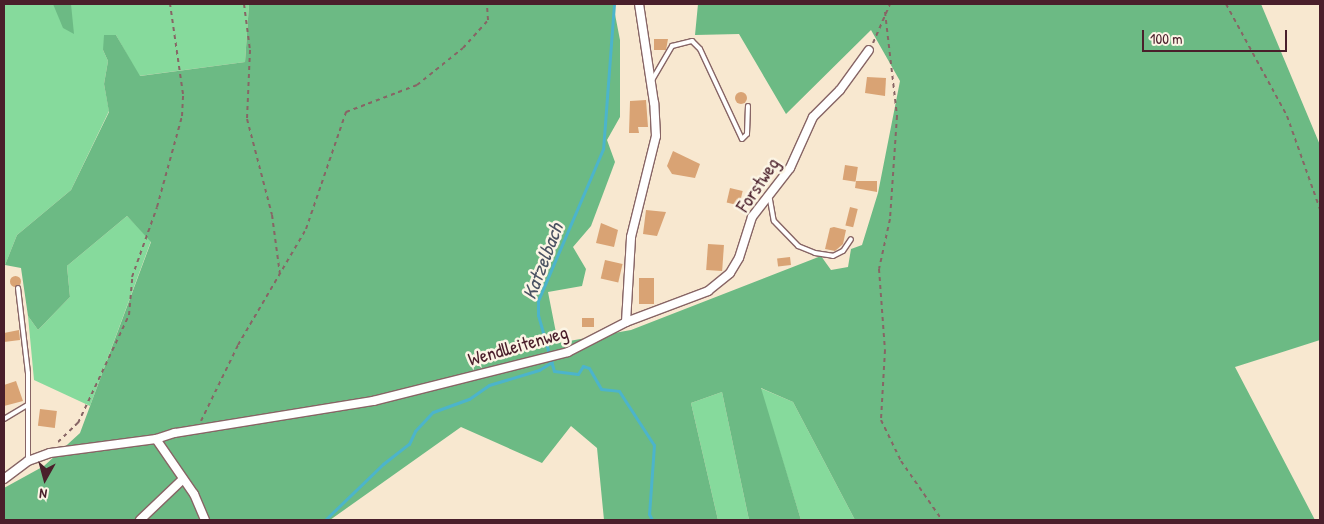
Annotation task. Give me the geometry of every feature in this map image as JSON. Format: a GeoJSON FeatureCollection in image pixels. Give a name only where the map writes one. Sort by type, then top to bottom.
{"type":"FeatureCollection","features":[{"type":"Feature","properties":{"kind":"street"},"geometry":{"type":"LineString","coordinates":[[626,322],[631,237],[656,136],[651,82],[639,4]]}},
{"type":"Feature","properties":{"kind":"street","name":"Forstweg"},"geometry":{"type":"LineString","coordinates":[[626,322],[676,306],[718,285],[739,258],[752,217],[790,168],[813,117],[840,90],[869,50]]}},
{"type":"Feature","properties":{"kind":"street","name":"Wendlleitenweg"},"geometry":{"type":"LineString","coordinates":[[4,478],[28,461],[50,453],[156,439],[196,430],[373,402],[568,352],[626,322]]}},
{"type":"Feature","properties":{"kind":"street"},"geometry":{"type":"LineString","coordinates":[[156,439],[182,480],[194,494],[205,520]]}},
{"type":"Feature","properties":{"kind":"street"},"geometry":{"type":"LineString","coordinates":[[140,520],[182,480]]}},
{"type":"Feature","properties":{"kind":"lane"},"geometry":{"type":"LineString","coordinates":[[651,82],[672,46],[692,41],[700,49],[742,139],[747,134],[748,106]]}},
{"type":"Feature","properties":{"kind":"lane"},"geometry":{"type":"LineString","coordinates":[[769,194],[774,221],[798,246],[833,256],[843,251],[851,239]]}},
{"type":"Feature","properties":{"kind":"lane"},"geometry":{"type":"LineString","coordinates":[[18,288],[26,347],[28,461]]}},
{"type":"Feature","properties":{"kind":"lane"},"geometry":{"type":"LineString","coordinates":[[4,419],[27,405]]}},
{"type":"Feature","properties":{"kind":"path"},"geometry":{"type":"LineString","coordinates":[[50,453],[78,423],[129,315],[132,277],[157,207],[182,116],[183,94],[170,4]]}},
{"type":"Feature","properties":{"kind":"path"},"geometry":{"type":"LineString","coordinates":[[244,4],[250,50],[247,119],[272,214],[280,276]]}},
{"type":"Feature","properties":{"kind":"path"},"geometry":{"type":"LineString","coordinates":[[196,430],[238,345],[306,229],[346,112],[417,85],[463,48],[488,20],[487,4]]}},
{"type":"Feature","properties":{"kind":"path"},"geometry":{"type":"LineString","coordinates":[[869,50],[890,4]]}},
{"type":"Feature","properties":{"kind":"path"},"geometry":{"type":"LineString","coordinates":[[1226,4],[1287,116],[1320,209]]}},
{"type":"Feature","properties":{"kind":"path"},"geometry":{"type":"LineString","coordinates":[[885,12],[897,116],[890,219],[878,269],[885,350],[881,420],[901,461],[942,520]]}},
{"type":"Feature","properties":{"kind":"green space"},"geometry":{"type":"Polygon","coordinates":[[[4,4],[249,4],[245,62],[139,76],[116,35],[103,50],[108,61],[104,84],[109,111],[71,190],[17,235],[5,265],[4,4]]]}},
{"type":"Feature","properties":{"kind":"green space"},"geometry":{"type":"Polygon","coordinates":[[[53,4],[71,4],[74,34],[63,28],[53,4]]]}},
{"type":"Feature","properties":{"kind":"green space"},"geometry":{"type":"Polygon","coordinates":[[[249,4],[613,4],[620,40],[620,117],[607,140],[615,162],[591,226],[573,247],[586,269],[582,286],[548,292],[558,343],[631,330],[821,256],[831,270],[848,267],[851,249],[862,245],[878,193],[900,81],[871,30],[786,114],[739,34],[695,35],[698,4],[1261,4],[1320,145],[1320,340],[1235,367],[1315,520],[855,520],[793,402],[761,388],[801,520],[749,520],[722,392],[691,403],[718,520],[604,520],[597,448],[571,426],[542,463],[461,427],[330,520],[4,520],[4,488],[44,466],[80,433],[151,242],[127,216],[67,266],[70,297],[38,330],[28,316],[21,268],[5,265],[17,235],[71,190],[109,112],[104,84],[108,61],[103,50],[104,35],[116,35],[140,76],[245,62],[249,4]]]}},
{"type":"Feature","properties":{"kind":"green space"},"geometry":{"type":"Polygon","coordinates":[[[127,216],[151,241],[90,406],[34,380],[28,316],[38,330],[70,297],[67,266],[127,216]]]}},
{"type":"Feature","properties":{"kind":"green space"},"geometry":{"type":"Polygon","coordinates":[[[760,388],[793,402],[855,520],[801,520],[760,388]]]}},
{"type":"Feature","properties":{"kind":"green space"},"geometry":{"type":"Polygon","coordinates":[[[722,392],[749,520],[718,520],[691,403],[722,392]]]}},
{"type":"Feature","properties":{"kind":"building"},"geometry":{"type":"Polygon","coordinates":[[[654,39],[668,39],[666,50],[654,50],[654,39]]]}},
{"type":"Feature","properties":{"kind":"building"},"geometry":{"type":"Polygon","coordinates":[[[867,77],[886,78],[885,96],[865,93],[867,77]]]}},
{"type":"Feature","properties":{"kind":"building"},"geometry":{"type":"Polygon","coordinates":[[[739,92],[743,92],[747,98],[743,104],[739,104],[735,100],[735,96],[739,92]]]}},
{"type":"Feature","properties":{"kind":"building"},"geometry":{"type":"Polygon","coordinates":[[[646,100],[648,127],[638,127],[639,133],[629,133],[630,101],[646,100]]]}},
{"type":"Feature","properties":{"kind":"building"},"geometry":{"type":"Polygon","coordinates":[[[673,151],[700,164],[695,178],[672,174],[667,166],[673,151]]]}},
{"type":"Feature","properties":{"kind":"building"},"geometry":{"type":"Polygon","coordinates":[[[845,165],[858,167],[855,182],[843,180],[845,165]]]}},
{"type":"Feature","properties":{"kind":"building"},"geometry":{"type":"Polygon","coordinates":[[[856,181],[877,181],[877,192],[855,188],[856,181]]]}},
{"type":"Feature","properties":{"kind":"building"},"geometry":{"type":"Polygon","coordinates":[[[730,188],[743,191],[739,206],[727,203],[730,188]]]}},
{"type":"Feature","properties":{"kind":"building"},"geometry":{"type":"Polygon","coordinates":[[[850,207],[858,209],[853,227],[845,225],[850,207]]]}},
{"type":"Feature","properties":{"kind":"building"},"geometry":{"type":"Polygon","coordinates":[[[646,210],[666,212],[657,236],[643,234],[646,210]]]}},
{"type":"Feature","properties":{"kind":"building"},"geometry":{"type":"Polygon","coordinates":[[[601,223],[618,230],[614,247],[596,243],[601,223]]]}},
{"type":"Feature","properties":{"kind":"building"},"geometry":{"type":"Polygon","coordinates":[[[830,228],[846,230],[843,244],[835,251],[825,249],[830,228]]]}},
{"type":"Feature","properties":{"kind":"building"},"geometry":{"type":"Polygon","coordinates":[[[708,244],[724,245],[722,271],[706,270],[708,244]]]}},
{"type":"Feature","properties":{"kind":"building"},"geometry":{"type":"Polygon","coordinates":[[[790,257],[791,265],[778,267],[777,259],[790,257]]]}},
{"type":"Feature","properties":{"kind":"building"},"geometry":{"type":"Polygon","coordinates":[[[605,260],[623,264],[618,283],[601,279],[605,260]]]}},
{"type":"Feature","properties":{"kind":"building"},"geometry":{"type":"Polygon","coordinates":[[[15,275],[21,281],[15,287],[9,281],[15,275]]]}},
{"type":"Feature","properties":{"kind":"building"},"geometry":{"type":"Polygon","coordinates":[[[639,278],[654,278],[654,304],[639,304],[639,278]]]}},
{"type":"Feature","properties":{"kind":"building"},"geometry":{"type":"Polygon","coordinates":[[[582,318],[594,318],[594,327],[582,327],[582,318]]]}},
{"type":"Feature","properties":{"kind":"building"},"geometry":{"type":"Polygon","coordinates":[[[19,330],[20,340],[4,342],[4,333],[19,330]]]}},
{"type":"Feature","properties":{"kind":"building"},"geometry":{"type":"Polygon","coordinates":[[[16,381],[23,401],[4,406],[4,385],[16,381]]]}},
{"type":"Feature","properties":{"kind":"building"},"geometry":{"type":"Polygon","coordinates":[[[40,409],[57,411],[55,428],[38,426],[40,409]]]}},
{"type":"Feature","properties":{"kind":"waterway","name":"Katzelbach"},"geometry":{"type":"LineString","coordinates":[[614,4],[603,149],[538,301],[538,315],[554,371],[578,374],[583,366],[589,368],[601,389],[619,391],[654,445],[649,514],[652,520]]}},
{"type":"Feature","properties":{"kind":"waterway"},"geometry":{"type":"LineString","coordinates":[[325,520],[383,464],[409,444],[415,431],[433,412],[469,399],[489,385],[539,370],[552,362]]}}]}
